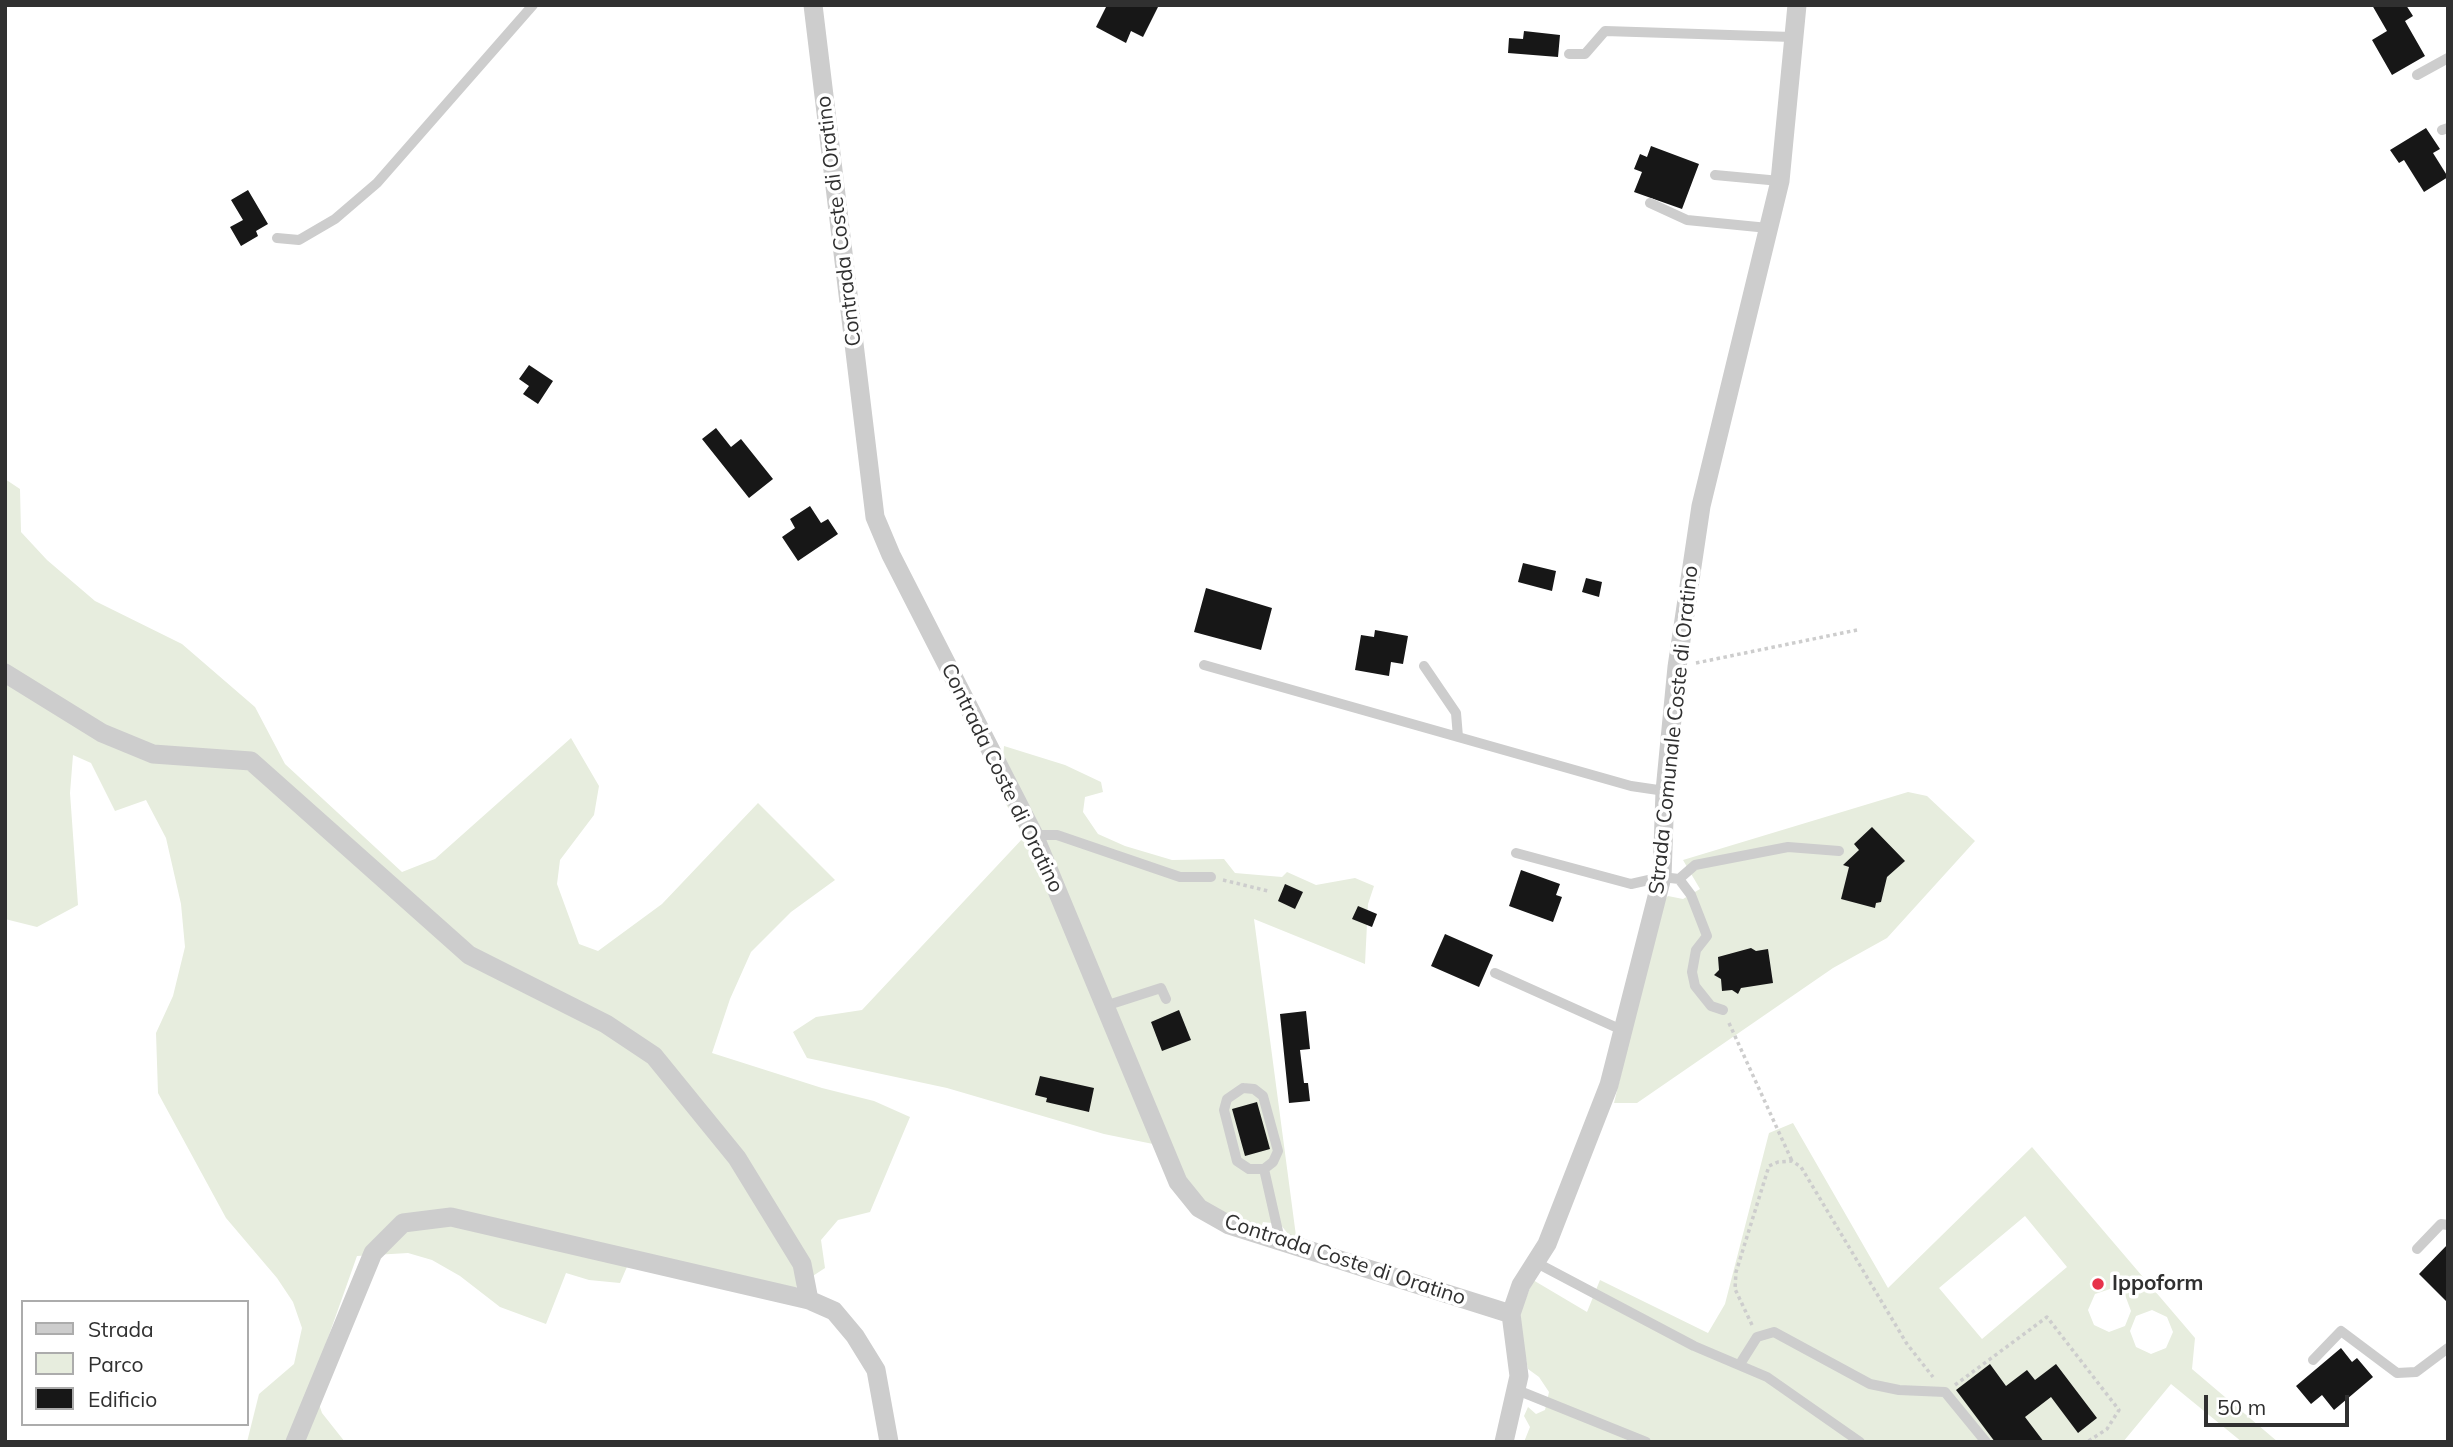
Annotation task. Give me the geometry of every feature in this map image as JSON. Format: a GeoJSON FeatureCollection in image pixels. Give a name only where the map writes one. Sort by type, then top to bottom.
{"type":"FeatureCollection","features":[{"type":"Feature","properties":{"kind":"street","name":"Contrada Coste di Oratino"},"geometry":{"type":"LineString","coordinates":[[813,5],[875,517],[897,567],[1034,835],[1178,1182],[1199,1208],[1229,1225],[1511,1314]]}},
{"type":"Feature","properties":{"kind":"street","name":"Strada Comunale Coste di Oratino"},"geometry":{"type":"LineString","coordinates":[[1511,1314],[1521,1285],[1547,1244],[1609,1084],[1622,1030],[1670,878],[1665,791],[1677,667],[1701,506],[1780,181],[1797,5]]}},
{"type":"Feature","properties":{"kind":"street"},"geometry":{"type":"LineString","coordinates":[[5,673],[102,733],[153,754],[251,761],[469,955],[606,1024],[654,1056],[737,1158],[802,1264],[809,1300]]}},
{"type":"Feature","properties":{"kind":"street"},"geometry":{"type":"LineString","coordinates":[[295,1442],[373,1253],[403,1223],[451,1217],[809,1300],[834,1311],[855,1336],[876,1370],[889,1442]]}},
{"type":"Feature","properties":{"kind":"street"},"geometry":{"type":"LineString","coordinates":[[1504,1442],[1520,1376],[1511,1314]]}},
{"type":"Feature","properties":{"kind":"lane"},"geometry":{"type":"LineString","coordinates":[[277,238],[299,240],[335,219],[377,183],[533,5]]}},
{"type":"Feature","properties":{"kind":"lane"},"geometry":{"type":"LineString","coordinates":[[1569,54],[1586,54],[1605,31],[1792,37]]}},
{"type":"Feature","properties":{"kind":"lane"},"geometry":{"type":"LineString","coordinates":[[2417,75],[2448,58]]}},
{"type":"Feature","properties":{"kind":"lane"},"geometry":{"type":"LineString","coordinates":[[1715,175],[1780,181]]}},
{"type":"Feature","properties":{"kind":"lane"},"geometry":{"type":"LineString","coordinates":[[1650,203],[1687,220],[1768,228]]}},
{"type":"Feature","properties":{"kind":"lane"},"geometry":{"type":"LineString","coordinates":[[1203,665],[1631,786],[1665,791]]}},
{"type":"Feature","properties":{"kind":"lane"},"geometry":{"type":"LineString","coordinates":[[1424,666],[1456,713],[1458,737]]}},
{"type":"Feature","properties":{"kind":"lane"},"geometry":{"type":"LineString","coordinates":[[1034,835],[1057,835],[1180,877],[1211,877]]}},
{"type":"Feature","properties":{"kind":"lane"},"geometry":{"type":"LineString","coordinates":[[1516,853],[1631,884],[1670,878],[1695,865],[1788,847],[1839,851]]}},
{"type":"Feature","properties":{"kind":"lane"},"geometry":{"type":"LineString","coordinates":[[1670,878],[1691,895],[1707,936],[1696,950],[1692,972],[1695,986],[1711,1006],[1723,1010]]}},
{"type":"Feature","properties":{"kind":"lane"},"geometry":{"type":"LineString","coordinates":[[1495,973],[1622,1030]]}},
{"type":"Feature","properties":{"kind":"lane"},"geometry":{"type":"LineString","coordinates":[[1105,1006],[1161,988],[1166,999]]}},
{"type":"Feature","properties":{"kind":"lane"},"geometry":{"type":"LineString","coordinates":[[1243,1088],[1254,1089],[1264,1096],[1278,1150],[1273,1162],[1264,1169],[1249,1169],[1237,1161],[1224,1110],[1227,1099],[1243,1088]]}},
{"type":"Feature","properties":{"kind":"lane"},"geometry":{"type":"LineString","coordinates":[[1264,1169],[1280,1241]]}},
{"type":"Feature","properties":{"kind":"lane"},"geometry":{"type":"LineString","coordinates":[[2417,1249],[2441,1224],[2448,1225]]}},
{"type":"Feature","properties":{"kind":"lane"},"geometry":{"type":"LineString","coordinates":[[1535,1262],[1694,1346],[1767,1377],[1860,1442]]}},
{"type":"Feature","properties":{"kind":"lane"},"geometry":{"type":"LineString","coordinates":[[2313,1360],[2342,1331],[2397,1373],[2416,1372],[2448,1348]]}},
{"type":"Feature","properties":{"kind":"lane"},"geometry":{"type":"LineString","coordinates":[[1740,1364],[1757,1337],[1774,1332],[1870,1384],[1899,1390],[1945,1392],[1986,1442]]}},
{"type":"Feature","properties":{"kind":"lane"},"geometry":{"type":"LineString","coordinates":[[1517,1390],[1646,1442]]}},
{"type":"Feature","properties":{"kind":"path"},"geometry":{"type":"LineString","coordinates":[[1677,667],[1857,630]]}},
{"type":"Feature","properties":{"kind":"path"},"geometry":{"type":"LineString","coordinates":[[1211,877],[1268,891]]}},
{"type":"Feature","properties":{"kind":"path"},"geometry":{"type":"LineString","coordinates":[[1723,1010],[1792,1161],[1801,1167],[1907,1344],[1945,1392],[2047,1317],[2119,1410],[2107,1429],[2087,1442]]}},
{"type":"Feature","properties":{"kind":"path"},"geometry":{"type":"LineString","coordinates":[[1757,1337],[1735,1289],[1736,1272],[1769,1166],[1792,1161]]}},
{"type":"Feature","properties":{"kind":"green space"},"geometry":{"type":"Polygon","coordinates":[[[5,479],[20,489],[21,532],[47,560],[95,601],[182,644],[255,707],[285,764],[402,872],[435,859],[571,738],[599,786],[594,815],[560,860],[557,884],[579,944],[598,951],[662,904],[758,803],[835,880],[791,912],[751,952],[730,999],[712,1053],[822,1088],[874,1101],[910,1117],[870,1212],[838,1220],[821,1240],[825,1268],[793,1289],[633,1253],[620,1283],[589,1280],[566,1273],[546,1324],[500,1307],[460,1276],[432,1260],[408,1253],[357,1256],[312,1383],[322,1413],[345,1442],[247,1442],[259,1394],[294,1364],[302,1328],[293,1302],[277,1278],[226,1218],[158,1093],[156,1033],[173,996],[185,947],[181,904],[166,838],[146,800],[115,811],[91,763],[73,755],[70,793],[78,905],[37,927],[5,919],[5,479]]]}},
{"type":"Feature","properties":{"kind":"green space"},"geometry":{"type":"Polygon","coordinates":[[[1004,746],[1065,765],[1101,782],[1103,792],[1085,797],[1083,812],[1098,834],[1125,846],[1172,860],[1224,859],[1235,873],[1282,877],[1287,872],[1316,885],[1355,878],[1374,886],[1368,904],[1365,964],[1254,919],[1296,1236],[1289,1235],[1280,1224],[1263,1222],[1259,1232],[1200,1205],[1153,1144],[1104,1134],[947,1088],[807,1058],[793,1032],[816,1017],[862,1010],[1024,837],[1000,793],[1004,746]]]}},
{"type":"Feature","properties":{"kind":"green space"},"geometry":{"type":"Polygon","coordinates":[[[1908,792],[1927,796],[1975,841],[1887,938],[1833,968],[1637,1103],[1614,1103],[1663,901],[1668,896],[1683,899],[1700,889],[1683,860],[1908,792]]]}},
{"type":"Feature","properties":{"kind":"green space","name":"Ippoform"},"geometry":{"type":"Polygon","coordinates":[[[1793,1123],[1888,1288],[2032,1147],[2195,1338],[2192,1369],[2278,1442],[2242,1442],[2171,1384],[2123,1442],[1524,1442],[1530,1427],[1524,1416],[1528,1407],[1536,1414],[1545,1410],[1549,1392],[1539,1377],[1528,1369],[1521,1334],[1520,1314],[1533,1280],[1587,1312],[1600,1280],[1708,1333],[1725,1304],[1769,1133],[1793,1123]],[[2025,1216],[1939,1288],[1982,1339],[2067,1267],[2025,1216]],[[2110,1289],[2095,1294],[2088,1310],[2094,1325],[2109,1332],[2125,1326],[2131,1311],[2125,1295],[2110,1289]],[[2152,1310],[2136,1316],[2130,1331],[2136,1347],[2151,1354],[2166,1348],[2173,1332],[2167,1317],[2152,1310]]]}},
{"type":"Feature","properties":{"kind":"building"},"geometry":{"type":"Polygon","coordinates":[[[1107,5],[1159,5],[1143,37],[1131,31],[1126,43],[1096,27],[1107,5]]]}},
{"type":"Feature","properties":{"kind":"building"},"geometry":{"type":"Polygon","coordinates":[[[2372,5],[2406,5],[2413,16],[2405,21],[2425,56],[2392,75],[2372,40],[2387,31],[2372,5]]]}},
{"type":"Feature","properties":{"kind":"building"},"geometry":{"type":"Polygon","coordinates":[[[1524,31],[1560,35],[1558,57],[1508,53],[1509,38],[1523,39],[1524,31]]]}},
{"type":"Feature","properties":{"kind":"building"},"geometry":{"type":"Polygon","coordinates":[[[2426,128],[2440,149],[2433,153],[2448,177],[2424,192],[2404,160],[2399,163],[2390,150],[2426,128]]]}},
{"type":"Feature","properties":{"kind":"building"},"geometry":{"type":"Polygon","coordinates":[[[1651,146],[1699,164],[1682,209],[1634,192],[1642,172],[1634,169],[1640,154],[1647,157],[1651,146]]]}},
{"type":"Feature","properties":{"kind":"building"},"geometry":{"type":"Polygon","coordinates":[[[248,190],[268,224],[256,231],[258,236],[241,246],[230,227],[243,220],[231,200],[248,190]]]}},
{"type":"Feature","properties":{"kind":"building"},"geometry":{"type":"Polygon","coordinates":[[[529,365],[553,381],[538,404],[523,394],[529,386],[519,379],[529,365]]]}},
{"type":"Feature","properties":{"kind":"building"},"geometry":{"type":"Polygon","coordinates":[[[716,428],[731,447],[741,439],[773,479],[749,498],[702,439],[716,428]]]}},
{"type":"Feature","properties":{"kind":"building"},"geometry":{"type":"Polygon","coordinates":[[[810,506],[821,523],[828,519],[838,534],[798,561],[782,537],[795,528],[790,519],[810,506]]]}},
{"type":"Feature","properties":{"kind":"building"},"geometry":{"type":"Polygon","coordinates":[[[1523,563],[1556,571],[1552,591],[1518,582],[1523,563]]]}},
{"type":"Feature","properties":{"kind":"building"},"geometry":{"type":"Polygon","coordinates":[[[1586,578],[1602,582],[1599,597],[1582,592],[1586,578]]]}},
{"type":"Feature","properties":{"kind":"building"},"geometry":{"type":"Polygon","coordinates":[[[1206,588],[1272,608],[1261,650],[1194,632],[1206,588]]]}},
{"type":"Feature","properties":{"kind":"building"},"geometry":{"type":"Polygon","coordinates":[[[1375,630],[1408,636],[1403,664],[1391,662],[1389,676],[1355,670],[1361,635],[1374,637],[1375,630]]]}},
{"type":"Feature","properties":{"kind":"building"},"geometry":{"type":"Polygon","coordinates":[[[1872,827],[1905,861],[1887,877],[1881,902],[1876,903],[1875,908],[1841,899],[1849,867],[1843,865],[1859,850],[1854,844],[1872,827]]]}},
{"type":"Feature","properties":{"kind":"building"},"geometry":{"type":"Polygon","coordinates":[[[1521,870],[1560,884],[1556,895],[1562,897],[1553,922],[1509,906],[1521,870]]]}},
{"type":"Feature","properties":{"kind":"building"},"geometry":{"type":"Polygon","coordinates":[[[1285,884],[1303,892],[1295,909],[1278,901],[1285,884]]]}},
{"type":"Feature","properties":{"kind":"building"},"geometry":{"type":"Polygon","coordinates":[[[1358,906],[1377,914],[1372,927],[1352,919],[1358,906]]]}},
{"type":"Feature","properties":{"kind":"building"},"geometry":{"type":"Polygon","coordinates":[[[1445,934],[1493,955],[1479,987],[1431,966],[1445,934]]]}},
{"type":"Feature","properties":{"kind":"building"},"geometry":{"type":"Polygon","coordinates":[[[1751,948],[1756,951],[1768,949],[1773,983],[1741,988],[1738,994],[1732,990],[1722,991],[1721,979],[1714,975],[1719,970],[1718,957],[1751,948]]]}},
{"type":"Feature","properties":{"kind":"building"},"geometry":{"type":"Polygon","coordinates":[[[1179,1010],[1191,1040],[1162,1051],[1151,1022],[1179,1010]]]}},
{"type":"Feature","properties":{"kind":"building"},"geometry":{"type":"Polygon","coordinates":[[[1306,1011],[1310,1049],[1300,1050],[1304,1083],[1308,1083],[1310,1101],[1289,1103],[1280,1014],[1306,1011]]]}},
{"type":"Feature","properties":{"kind":"building"},"geometry":{"type":"Polygon","coordinates":[[[1040,1076],[1094,1088],[1089,1112],[1046,1102],[1047,1098],[1035,1095],[1040,1076]]]}},
{"type":"Feature","properties":{"kind":"building"},"geometry":{"type":"Polygon","coordinates":[[[1257,1102],[1270,1149],[1245,1156],[1232,1109],[1257,1102]]]}},
{"type":"Feature","properties":{"kind":"building"},"geometry":{"type":"Polygon","coordinates":[[[2448,1244],[2448,1303],[2419,1274],[2448,1244]]]}},
{"type":"Feature","properties":{"kind":"building"},"geometry":{"type":"Polygon","coordinates":[[[2341,1348],[2352,1362],[2357,1358],[2373,1377],[2334,1410],[2322,1395],[2311,1404],[2296,1386],[2341,1348]]]}},
{"type":"Feature","properties":{"kind":"building"},"geometry":{"type":"Polygon","coordinates":[[[1990,1364],[2006,1386],[2027,1370],[2035,1380],[2056,1364],[2097,1418],[2078,1433],[2051,1397],[2025,1417],[2044,1442],[1995,1442],[1956,1390],[1990,1364]]]}},
{"type":"Feature","properties":{"kind":"place","name":"Ippoform"},"geometry":{"type":"Point","coordinates":[2098,1284]}}]}
